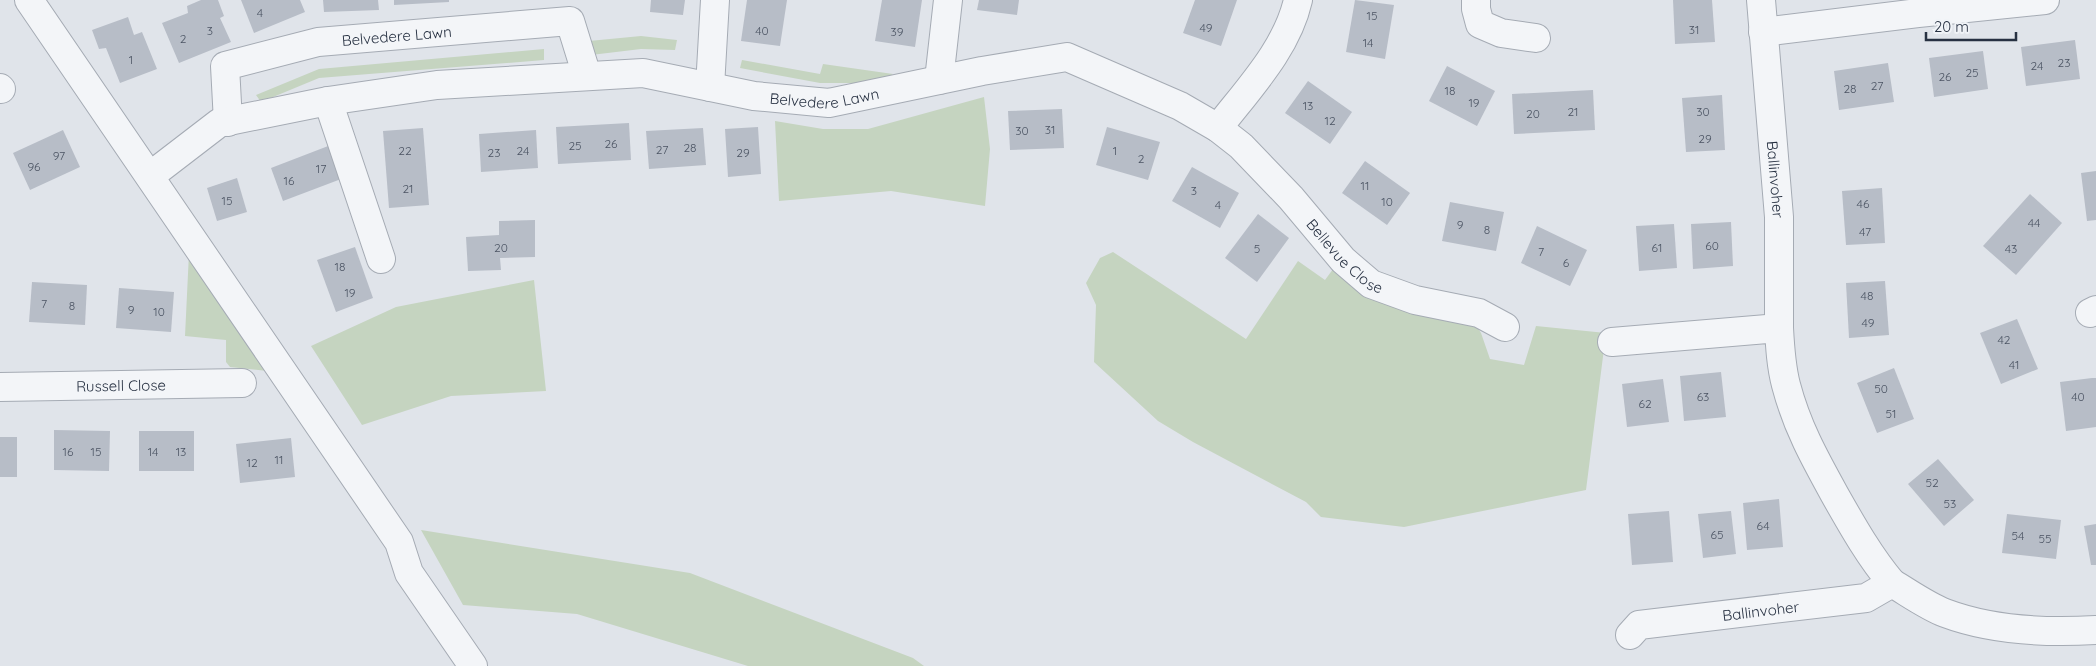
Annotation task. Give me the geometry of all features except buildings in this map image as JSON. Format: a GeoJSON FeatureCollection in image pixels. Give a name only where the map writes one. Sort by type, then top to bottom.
{"type":"FeatureCollection","features":[{"type":"Feature","properties":{"kind":"street"},"geometry":{"type":"LineString","coordinates":[[28,0],[150,176],[398,542],[409,573],[473,666]]}},
{"type":"Feature","properties":{"kind":"street"},"geometry":{"type":"LineString","coordinates":[[710,87],[715,0]]}},
{"type":"Feature","properties":{"kind":"street"},"geometry":{"type":"LineString","coordinates":[[939,80],[948,0]]}},
{"type":"Feature","properties":{"kind":"street"},"geometry":{"type":"LineString","coordinates":[[1218,128],[1281,45],[1296,10],[1298,0]]}},
{"type":"Feature","properties":{"kind":"street"},"geometry":{"type":"LineString","coordinates":[[1476,0],[1480,24],[1501,33],[1536,38]]}},
{"type":"Feature","properties":{"kind":"street","name":"Ballinvoher"},"geometry":{"type":"LineString","coordinates":[[1761,0],[1780,217],[1779,328],[1781,357],[1786,384],[1805,442],[1856,533],[1875,562],[1892,583],[1945,613],[1999,627],[2058,632],[2096,630]]}},
{"type":"Feature","properties":{"kind":"street"},"geometry":{"type":"LineString","coordinates":[[1763,32],[1918,6],[2045,0]]}},
{"type":"Feature","properties":{"kind":"street","name":"Belvedere Lawn"},"geometry":{"type":"LineString","coordinates":[[228,122],[225,66],[318,42],[570,21],[587,76]]}},
{"type":"Feature","properties":{"kind":"street","name":"Belvedere Lawn"},"geometry":{"type":"LineString","coordinates":[[150,176],[219,123],[328,101],[437,86],[642,73],[754,96],[830,103],[939,80],[1068,57]]}},
{"type":"Feature","properties":{"kind":"street","name":"Bellevue Close"},"geometry":{"type":"LineString","coordinates":[[1068,57],[1180,106],[1218,128],[1241,146],[1291,198],[1344,260],[1371,284],[1415,300],[1479,313],[1505,327]]}},
{"type":"Feature","properties":{"kind":"street"},"geometry":{"type":"LineString","coordinates":[[328,101],[381,259]]}},
{"type":"Feature","properties":{"kind":"street"},"geometry":{"type":"LineString","coordinates":[[1612,342],[1779,328]]}},
{"type":"Feature","properties":{"kind":"street","name":"Russell Close"},"geometry":{"type":"LineString","coordinates":[[0,387],[242,383]]}},
{"type":"Feature","properties":{"kind":"street","name":"Ballinvoher"},"geometry":{"type":"LineString","coordinates":[[1630,636],[1639,625],[1866,598],[1892,583]]}},
{"type":"Feature","properties":{"kind":"green space"},"geometry":{"type":"Polygon","coordinates":[[[641,36],[677,40],[675,50],[641,49],[591,55],[589,41],[641,36]]]}},
{"type":"Feature","properties":{"kind":"green space"},"geometry":{"type":"Polygon","coordinates":[[[544,49],[544,60],[319,78],[261,102],[256,95],[319,69],[544,49]]]}},
{"type":"Feature","properties":{"kind":"green space"},"geometry":{"type":"Polygon","coordinates":[[[742,60],[820,74],[823,64],[893,74],[877,83],[820,83],[740,68],[742,60]]]}},
{"type":"Feature","properties":{"kind":"green space"},"geometry":{"type":"Polygon","coordinates":[[[984,97],[990,149],[985,206],[891,191],[779,201],[775,121],[823,129],[868,129],[984,97]]]}},
{"type":"Feature","properties":{"kind":"green space"},"geometry":{"type":"Polygon","coordinates":[[[1113,252],[1246,339],[1298,261],[1325,280],[1336,265],[1476,325],[1481,333],[1490,359],[1524,365],[1536,326],[1606,333],[1586,490],[1404,527],[1321,517],[1306,502],[1193,442],[1158,421],[1094,362],[1096,305],[1086,283],[1100,258],[1113,252]]]}},
{"type":"Feature","properties":{"kind":"green space"},"geometry":{"type":"Polygon","coordinates":[[[189,253],[267,371],[230,367],[226,362],[226,340],[185,336],[189,253]]]}},
{"type":"Feature","properties":{"kind":"green space"},"geometry":{"type":"Polygon","coordinates":[[[534,280],[546,391],[451,396],[362,425],[311,346],[396,307],[534,280]]]}},
{"type":"Feature","properties":{"kind":"green space"},"geometry":{"type":"Polygon","coordinates":[[[421,530],[690,573],[913,658],[924,666],[748,666],[577,614],[463,605],[421,530]]]}}]}
